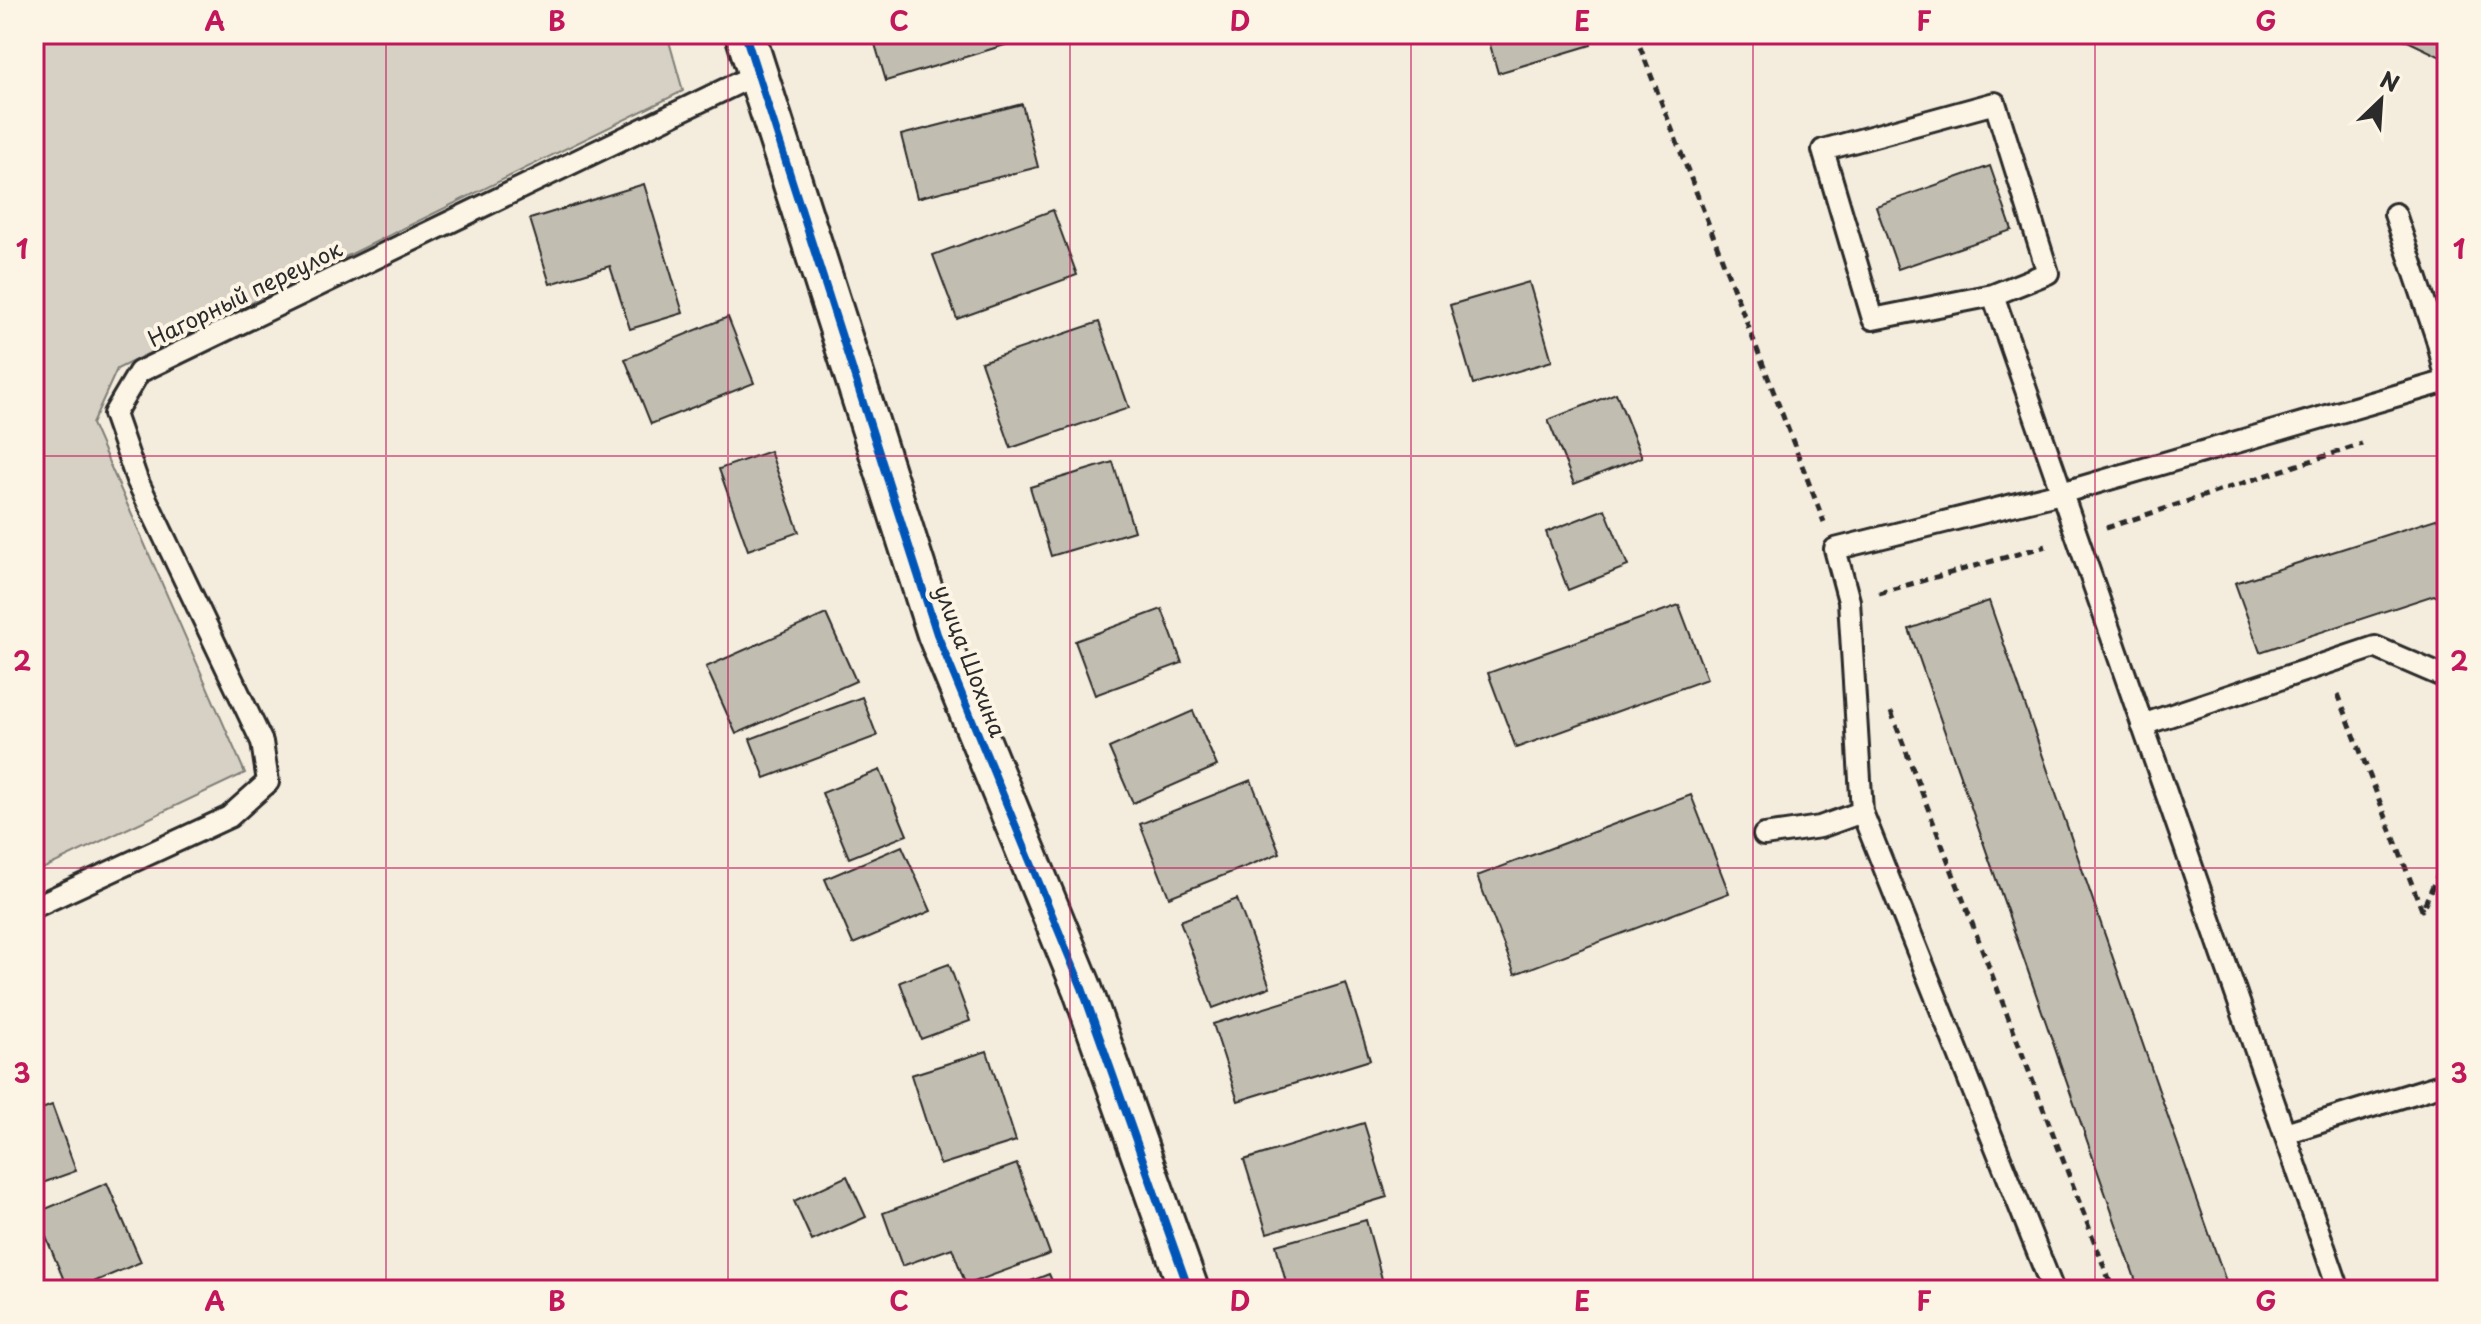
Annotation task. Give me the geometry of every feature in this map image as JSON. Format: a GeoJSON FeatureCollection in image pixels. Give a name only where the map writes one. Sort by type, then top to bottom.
{"type":"FeatureCollection","features":[{"type":"Feature","properties":{"kind":"street","name":"улица Шохина"},"geometry":{"type":"LineString","coordinates":[[745,34],[937,634],[1082,988],[1189,1290]]}},
{"type":"Feature","properties":{"kind":"lane","name":"Нагорный переулок"},"geometry":{"type":"LineString","coordinates":[[34,907],[229,817],[268,782],[262,742],[137,480],[114,414],[139,372],[759,73]]}},
{"type":"Feature","properties":{"kind":"lane"},"geometry":{"type":"LineString","coordinates":[[1995,103],[2048,273],[1993,295],[1873,319],[1823,150],[1995,103]]}},
{"type":"Feature","properties":{"kind":"lane"},"geometry":{"type":"LineString","coordinates":[[2053,1290],[1862,812],[1849,601],[1835,549],[2061,493],[2447,381],[2442,338],[2395,214]]}},
{"type":"Feature","properties":{"kind":"lane"},"geometry":{"type":"LineString","coordinates":[[1993,295],[2339,1290]]}},
{"type":"Feature","properties":{"kind":"lane"},"geometry":{"type":"LineString","coordinates":[[2142,725],[2375,647],[2447,678]]}},
{"type":"Feature","properties":{"kind":"lane"},"geometry":{"type":"LineString","coordinates":[[1764,835],[1820,827],[1862,812]]}},
{"type":"Feature","properties":{"kind":"lane"},"geometry":{"type":"LineString","coordinates":[[2285,1133],[2447,1083]]}},
{"type":"Feature","properties":{"kind":"path"},"geometry":{"type":"LineString","coordinates":[[1635,34],[1835,549]]}},
{"type":"Feature","properties":{"kind":"path"},"geometry":{"type":"LineString","coordinates":[[1849,601],[2076,537],[2373,440]]}},
{"type":"Feature","properties":{"kind":"path"},"geometry":{"type":"LineString","coordinates":[[2326,663],[2422,910],[2447,854]]}},
{"type":"Feature","properties":{"kind":"path"},"geometry":{"type":"LineString","coordinates":[[1888,704],[2113,1290]]}},
{"type":"Feature","properties":{"kind":"shaded area"},"geometry":{"type":"Polygon","coordinates":[[[34,34],[667,34],[683,91],[117,369],[92,424],[245,773],[34,873],[34,34]]]}},
{"type":"Feature","properties":{"kind":"building"},"geometry":{"type":"Polygon","coordinates":[[[872,34],[1005,34],[1008,44],[886,81],[872,34]]]}},
{"type":"Feature","properties":{"kind":"building"},"geometry":{"type":"Polygon","coordinates":[[[1487,34],[1588,34],[1591,45],[1498,73],[1487,34]]]}},
{"type":"Feature","properties":{"kind":"building"},"geometry":{"type":"Polygon","coordinates":[[[2393,34],[2447,34],[2447,60],[2393,34]]]}},
{"type":"Feature","properties":{"kind":"building"},"geometry":{"type":"Polygon","coordinates":[[[1022,104],[1038,167],[917,198],[901,135],[1022,104]]]}},
{"type":"Feature","properties":{"kind":"building"},"geometry":{"type":"Polygon","coordinates":[[[1990,166],[2012,230],[1898,269],[1876,206],[1990,166]]]}},
{"type":"Feature","properties":{"kind":"building"},"geometry":{"type":"Polygon","coordinates":[[[644,184],[683,313],[630,329],[610,266],[550,284],[530,219],[644,184]]]}},
{"type":"Feature","properties":{"kind":"building"},"geometry":{"type":"Polygon","coordinates":[[[1053,210],[1077,275],[957,319],[933,255],[1053,210]]]}},
{"type":"Feature","properties":{"kind":"building"},"geometry":{"type":"Polygon","coordinates":[[[1529,282],[1552,361],[1473,384],[1450,305],[1529,282]]]}},
{"type":"Feature","properties":{"kind":"building"},"geometry":{"type":"Polygon","coordinates":[[[728,317],[754,383],[651,424],[625,359],[728,317]]]}},
{"type":"Feature","properties":{"kind":"building"},"geometry":{"type":"Polygon","coordinates":[[[1099,322],[1129,408],[1011,448],[981,362],[1099,322]]]}},
{"type":"Feature","properties":{"kind":"building"},"geometry":{"type":"Polygon","coordinates":[[[1616,393],[1642,457],[1574,484],[1548,420],[1616,393]]]}},
{"type":"Feature","properties":{"kind":"building"},"geometry":{"type":"Polygon","coordinates":[[[770,451],[799,532],[748,550],[719,469],[770,451]]]}},
{"type":"Feature","properties":{"kind":"building"},"geometry":{"type":"Polygon","coordinates":[[[1113,462],[1134,531],[1051,556],[1030,487],[1113,462]]]}},
{"type":"Feature","properties":{"kind":"building"},"geometry":{"type":"Polygon","coordinates":[[[1605,509],[1628,566],[1568,590],[1546,532],[1605,509]]]}},
{"type":"Feature","properties":{"kind":"building"},"geometry":{"type":"Polygon","coordinates":[[[2442,517],[2447,520],[2447,602],[2434,595],[2260,652],[2235,583],[2442,517]]]}},
{"type":"Feature","properties":{"kind":"building"},"geometry":{"type":"Polygon","coordinates":[[[1989,601],[2229,1290],[2139,1290],[1909,629],[1989,601]]]}},
{"type":"Feature","properties":{"kind":"building"},"geometry":{"type":"Polygon","coordinates":[[[1679,605],[1707,679],[1516,748],[1488,673],[1679,605]]]}},
{"type":"Feature","properties":{"kind":"building"},"geometry":{"type":"Polygon","coordinates":[[[1162,609],[1182,663],[1095,695],[1075,641],[1162,609]]]}},
{"type":"Feature","properties":{"kind":"building"},"geometry":{"type":"Polygon","coordinates":[[[826,614],[856,681],[736,734],[706,667],[826,614]]]}},
{"type":"Feature","properties":{"kind":"building"},"geometry":{"type":"Polygon","coordinates":[[[862,697],[877,736],[765,778],[750,739],[862,697]]]}},
{"type":"Feature","properties":{"kind":"building"},"geometry":{"type":"Polygon","coordinates":[[[1193,711],[1217,766],[1133,803],[1109,748],[1193,711]]]}},
{"type":"Feature","properties":{"kind":"building"},"geometry":{"type":"Polygon","coordinates":[[[880,770],[907,835],[849,858],[822,793],[880,770]]]}},
{"type":"Feature","properties":{"kind":"building"},"geometry":{"type":"Polygon","coordinates":[[[1251,780],[1280,853],[1169,897],[1140,824],[1251,780]]]}},
{"type":"Feature","properties":{"kind":"building"},"geometry":{"type":"Polygon","coordinates":[[[1691,795],[1729,893],[1515,974],[1477,876],[1691,795]]]}},
{"type":"Feature","properties":{"kind":"building"},"geometry":{"type":"Polygon","coordinates":[[[902,846],[931,911],[853,944],[825,879],[902,846]]]}},
{"type":"Feature","properties":{"kind":"building"},"geometry":{"type":"Polygon","coordinates":[[[1237,899],[1270,987],[1213,1008],[1180,921],[1237,899]]]}},
{"type":"Feature","properties":{"kind":"building"},"geometry":{"type":"Polygon","coordinates":[[[2447,908],[2447,942],[2436,912],[2447,908]]]}},
{"type":"Feature","properties":{"kind":"building"},"geometry":{"type":"Polygon","coordinates":[[[949,964],[970,1021],[921,1039],[900,982],[949,964]]]}},
{"type":"Feature","properties":{"kind":"building"},"geometry":{"type":"Polygon","coordinates":[[[1346,983],[1370,1060],[1238,1101],[1213,1024],[1346,983]]]}},
{"type":"Feature","properties":{"kind":"building"},"geometry":{"type":"Polygon","coordinates":[[[987,1051],[1016,1141],[940,1165],[911,1075],[987,1051]]]}},
{"type":"Feature","properties":{"kind":"building"},"geometry":{"type":"Polygon","coordinates":[[[52,1105],[76,1171],[34,1186],[34,1112],[52,1105]]]}},
{"type":"Feature","properties":{"kind":"building"},"geometry":{"type":"Polygon","coordinates":[[[1364,1123],[1387,1197],[1267,1233],[1244,1160],[1364,1123]]]}},
{"type":"Feature","properties":{"kind":"building"},"geometry":{"type":"Polygon","coordinates":[[[1017,1164],[1050,1254],[966,1285],[952,1248],[902,1266],[883,1213],[1017,1164]]]}},
{"type":"Feature","properties":{"kind":"building"},"geometry":{"type":"Polygon","coordinates":[[[847,1176],[866,1217],[812,1241],[794,1201],[847,1176]]]}},
{"type":"Feature","properties":{"kind":"building"},"geometry":{"type":"Polygon","coordinates":[[[107,1183],[141,1262],[75,1290],[68,1290],[36,1213],[107,1183]]]}},
{"type":"Feature","properties":{"kind":"building"},"geometry":{"type":"Polygon","coordinates":[[[1366,1220],[1385,1290],[1288,1290],[1276,1245],[1366,1220]]]}},
{"type":"Feature","properties":{"kind":"building"},"geometry":{"type":"Polygon","coordinates":[[[1049,1274],[1056,1290],[1008,1290],[1049,1274]]]}},
{"type":"Feature","properties":{"kind":"cycle path"},"geometry":{"type":"LineString","coordinates":[[745,34],[937,634],[1082,988],[1189,1290]]}}]}
